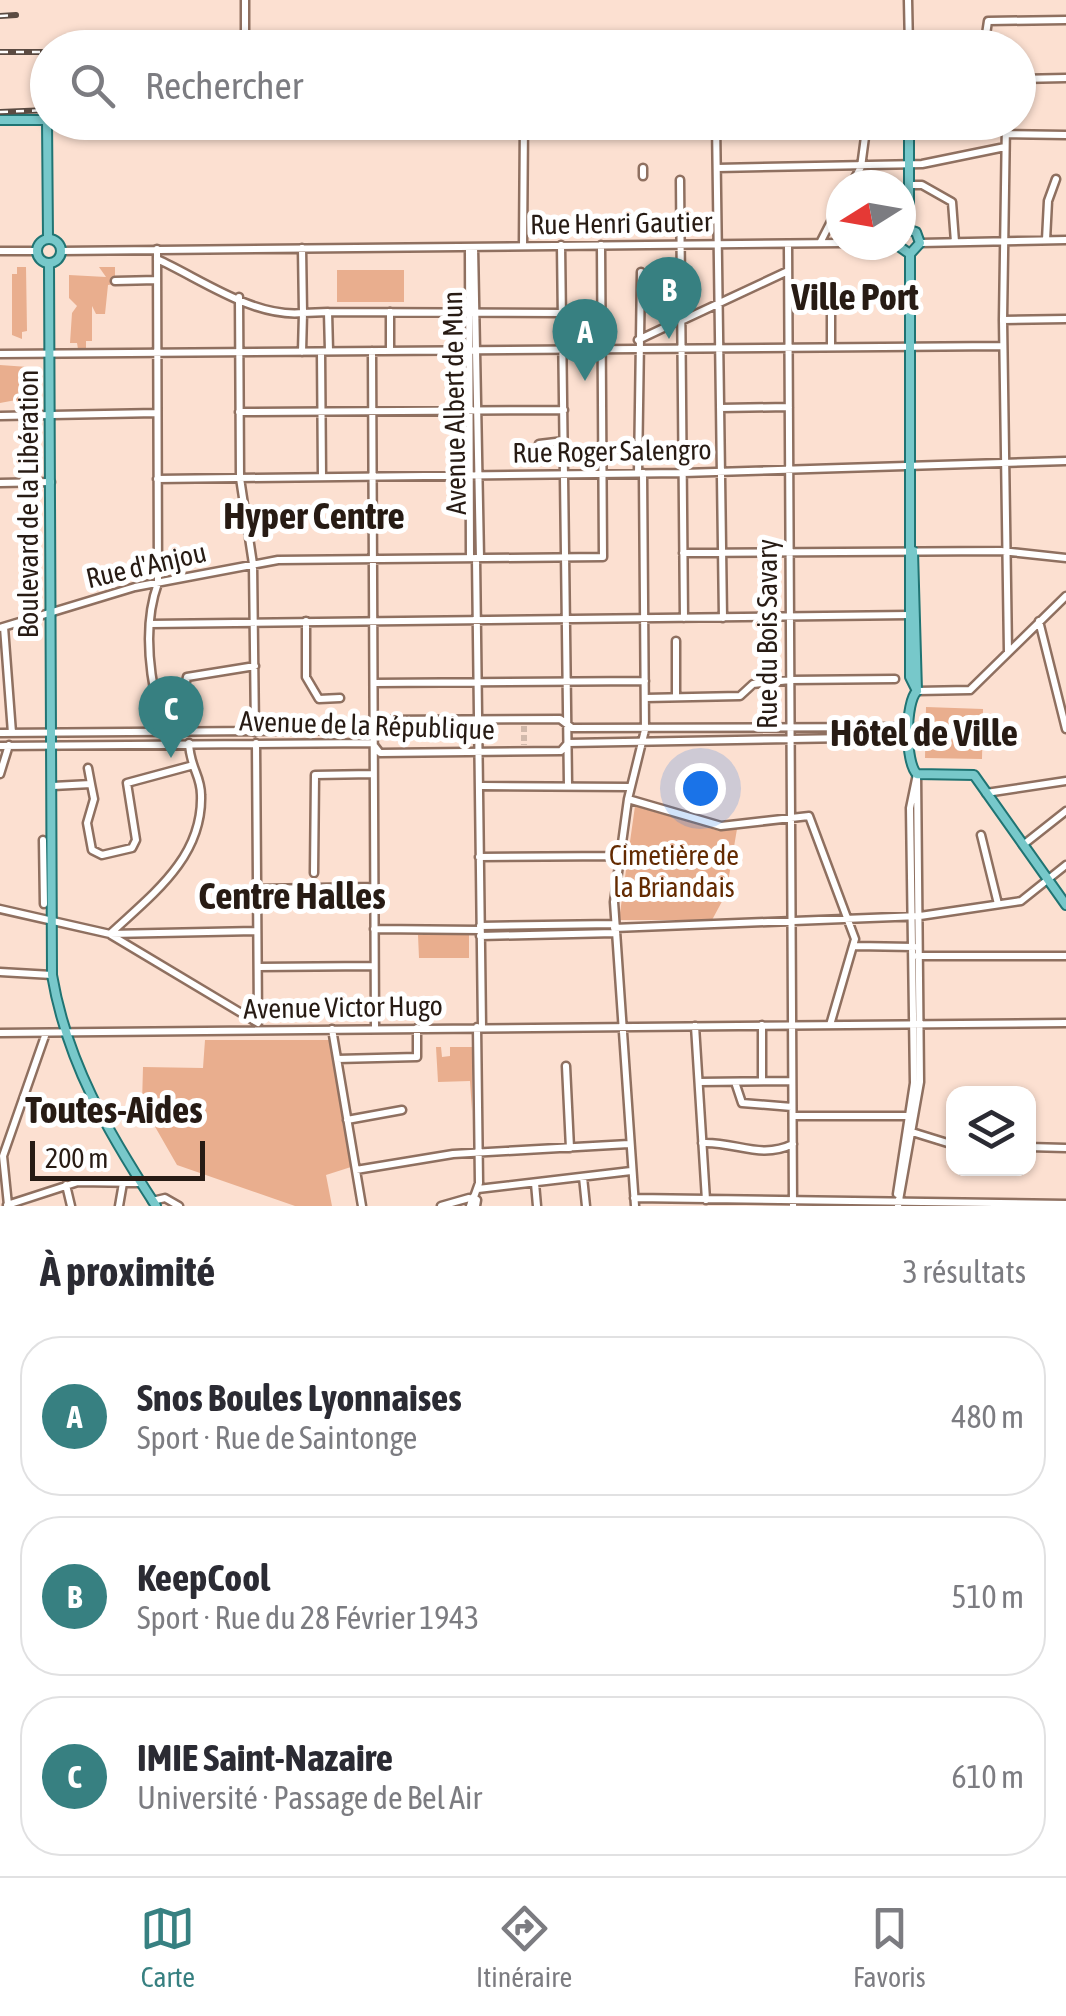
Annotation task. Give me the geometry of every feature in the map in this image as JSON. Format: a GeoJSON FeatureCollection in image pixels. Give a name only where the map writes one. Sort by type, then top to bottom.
{"type":"FeatureCollection","features":[{"type":"Feature","properties":{"kind":"main road"},"geometry":{"type":"LineString","coordinates":[[0,120],[30,120]]}},
{"type":"Feature","properties":{"kind":"main road"},"geometry":{"type":"LineString","coordinates":[[47,140],[48,238]]}},
{"type":"Feature","properties":{"kind":"main road"},"geometry":{"type":"LineString","coordinates":[[909,140],[910,170]]}},
{"type":"Feature","properties":{"kind":"main road"},"geometry":{"type":"LineString","coordinates":[[48,238],[57,242],[61,250],[59,258],[49,263],[36,251],[38,244],[48,238]]}},
{"type":"Feature","properties":{"kind":"main road"},"geometry":{"type":"LineString","coordinates":[[916,240],[920,243],[916,247]]}},
{"type":"Feature","properties":{"kind":"main road"},"geometry":{"type":"LineString","coordinates":[[910,260],[916,691],[909,699],[909,758],[917,774],[974,774],[1066,905]]}},
{"type":"Feature","properties":{"kind":"main road","name":"Boulevard de la Libération"},"geometry":{"type":"LineString","coordinates":[[49,263],[52,976],[63,1033],[100,1116],[154,1204]]}},
{"type":"Feature","properties":{"kind":"main road"},"geometry":{"type":"LineString","coordinates":[[913,551],[903,679],[916,691]]}},
{"type":"Feature","properties":{"kind":"street"},"geometry":{"type":"LineString","coordinates":[[908,0],[909,30]]}},
{"type":"Feature","properties":{"kind":"street"},"geometry":{"type":"LineString","coordinates":[[245,3],[246,30]]}},
{"type":"Feature","properties":{"kind":"street"},"geometry":{"type":"LineString","coordinates":[[987,30],[988,20],[1066,20]]}},
{"type":"Feature","properties":{"kind":"street"},"geometry":{"type":"LineString","coordinates":[[1036,79],[1066,78]]}},
{"type":"Feature","properties":{"kind":"street"},"geometry":{"type":"LineString","coordinates":[[1036,134],[1066,135]]}},
{"type":"Feature","properties":{"kind":"street"},"geometry":{"type":"LineString","coordinates":[[523,246],[524,140]]}},
{"type":"Feature","properties":{"kind":"street"},"geometry":{"type":"LineString","coordinates":[[716,140],[722,618]]}},
{"type":"Feature","properties":{"kind":"street"},"geometry":{"type":"LineString","coordinates":[[859,170],[865,140]]}},
{"type":"Feature","properties":{"kind":"street"},"geometry":{"type":"LineString","coordinates":[[1006,140],[1003,346],[1008,652]]}},
{"type":"Feature","properties":{"kind":"street"},"geometry":{"type":"LineString","coordinates":[[717,168],[910,165],[1006,147]]}},
{"type":"Feature","properties":{"kind":"street"},"geometry":{"type":"LineString","coordinates":[[1046,240],[1048,201],[1056,179]]}},
{"type":"Feature","properties":{"kind":"street"},"geometry":{"type":"LineString","coordinates":[[680,180],[684,618]]}},
{"type":"Feature","properties":{"kind":"street"},"geometry":{"type":"LineString","coordinates":[[916,185],[952,202],[955,242]]}},
{"type":"Feature","properties":{"kind":"street"},"geometry":{"type":"LineString","coordinates":[[820,243],[826,231]]}},
{"type":"Feature","properties":{"kind":"street"},"geometry":{"type":"LineString","coordinates":[[920,243],[1066,240]]}},
{"type":"Feature","properties":{"kind":"street","name":"Rue Henri Gautier"},"geometry":{"type":"LineString","coordinates":[[61,250],[826,243]]}},
{"type":"Feature","properties":{"kind":"street","name":"Rue du Bois Savary"},"geometry":{"type":"LineString","coordinates":[[788,244],[793,1204]]}},
{"type":"Feature","properties":{"kind":"street"},"geometry":{"type":"LineString","coordinates":[[601,245],[604,474]]}},
{"type":"Feature","properties":{"kind":"street","name":"Avenue Albert de Mun"},"geometry":{"type":"LineString","coordinates":[[472,246],[482,786],[478,1189]]}},
{"type":"Feature","properties":{"kind":"street"},"geometry":{"type":"LineString","coordinates":[[562,246],[566,555],[563,681],[568,785]]}},
{"type":"Feature","properties":{"kind":"street"},"geometry":{"type":"LineString","coordinates":[[302,248],[302,352]]}},
{"type":"Feature","properties":{"kind":"street"},"geometry":{"type":"LineString","coordinates":[[157,250],[158,584],[150,624],[150,660],[159,713],[180,709],[187,677],[254,666]]}},
{"type":"Feature","properties":{"kind":"street"},"geometry":{"type":"LineString","coordinates":[[0,251],[36,251]]}},
{"type":"Feature","properties":{"kind":"street"},"geometry":{"type":"LineString","coordinates":[[157,259],[272,313],[562,313]]}},
{"type":"Feature","properties":{"kind":"street"},"geometry":{"type":"LineString","coordinates":[[681,321],[788,271]]}},
{"type":"Feature","properties":{"kind":"street"},"geometry":{"type":"LineString","coordinates":[[641,272],[637,344],[645,734],[628,799],[614,928],[635,1202],[1066,1204]]}},
{"type":"Feature","properties":{"kind":"street"},"geometry":{"type":"LineString","coordinates":[[116,281],[157,280]]}},
{"type":"Feature","properties":{"kind":"street"},"geometry":{"type":"LineString","coordinates":[[239,297],[240,478],[252,564],[256,732]]}},
{"type":"Feature","properties":{"kind":"street"},"geometry":{"type":"LineString","coordinates":[[830,347],[830,302],[846,302]]}},
{"type":"Feature","properties":{"kind":"street"},"geometry":{"type":"LineString","coordinates":[[322,477],[321,413],[328,312]]}},
{"type":"Feature","properties":{"kind":"street"},"geometry":{"type":"LineString","coordinates":[[390,312],[390,351]]}},
{"type":"Feature","properties":{"kind":"street"},"geometry":{"type":"LineString","coordinates":[[591,318],[592,348]]}},
{"type":"Feature","properties":{"kind":"street"},"geometry":{"type":"LineString","coordinates":[[1003,320],[1066,319]]}},
{"type":"Feature","properties":{"kind":"street"},"geometry":{"type":"LineString","coordinates":[[637,344],[672,324]]}},
{"type":"Feature","properties":{"kind":"street"},"geometry":{"type":"LineString","coordinates":[[0,354],[563,349],[637,344],[789,348],[1003,346]]}},
{"type":"Feature","properties":{"kind":"street"},"geometry":{"type":"LineString","coordinates":[[372,351],[374,1029]]}},
{"type":"Feature","properties":{"kind":"street"},"geometry":{"type":"LineString","coordinates":[[720,408],[789,407]]}},
{"type":"Feature","properties":{"kind":"street"},"geometry":{"type":"LineString","coordinates":[[239,412],[564,410]]}},
{"type":"Feature","properties":{"kind":"street"},"geometry":{"type":"LineString","coordinates":[[0,416],[158,413]]}},
{"type":"Feature","properties":{"kind":"street"},"geometry":{"type":"LineString","coordinates":[[540,444],[564,441]]}},
{"type":"Feature","properties":{"kind":"street","name":"Rue Roger Salengro"},"geometry":{"type":"LineString","coordinates":[[158,478],[683,473],[1006,466],[1066,460]]}},
{"type":"Feature","properties":{"kind":"street","name":"Rue d'Anjou"},"geometry":{"type":"LineString","coordinates":[[1,626],[158,584],[252,564],[603,557],[604,474]]}},
{"type":"Feature","properties":{"kind":"street"},"geometry":{"type":"LineString","coordinates":[[0,483],[50,482]]}},
{"type":"Feature","properties":{"kind":"street"},"geometry":{"type":"LineString","coordinates":[[684,554],[1008,551],[1066,558]]}},
{"type":"Feature","properties":{"kind":"street"},"geometry":{"type":"LineString","coordinates":[[916,691],[970,690],[1040,622],[1062,606],[1066,596]]}},
{"type":"Feature","properties":{"kind":"street"},"geometry":{"type":"LineString","coordinates":[[150,624],[910,616]]}},
{"type":"Feature","properties":{"kind":"street"},"geometry":{"type":"LineString","coordinates":[[306,622],[306,677],[319,699],[340,698]]}},
{"type":"Feature","properties":{"kind":"street"},"geometry":{"type":"LineString","coordinates":[[1040,622],[1066,729]]}},
{"type":"Feature","properties":{"kind":"street"},"geometry":{"type":"LineString","coordinates":[[1,626],[12,733]]}},
{"type":"Feature","properties":{"kind":"street"},"geometry":{"type":"LineString","coordinates":[[676,640],[676,697]]}},
{"type":"Feature","properties":{"kind":"street"},"geometry":{"type":"LineString","coordinates":[[645,698],[740,696],[753,684],[790,680],[903,679]]}},
{"type":"Feature","properties":{"kind":"street"},"geometry":{"type":"LineString","coordinates":[[374,683],[645,681]]}},
{"type":"Feature","properties":{"kind":"street","name":"Avenue de la République"},"geometry":{"type":"LineString","coordinates":[[0,732],[53,727],[256,732],[373,728],[380,720],[481,719],[560,719],[568,726],[645,734],[908,732]]}},
{"type":"Feature","properties":{"kind":"street","name":"Avenue de la République"},"geometry":{"type":"LineString","coordinates":[[4,745],[256,742],[373,744],[380,753],[524,748],[561,751],[568,743],[645,734]]}},
{"type":"Feature","properties":{"kind":"street"},"geometry":{"type":"LineString","coordinates":[[256,742],[259,1026]]}},
{"type":"Feature","properties":{"kind":"street"},"geometry":{"type":"LineString","coordinates":[[110,934],[189,855],[200,816],[202,791],[190,766],[189,743]]}},
{"type":"Feature","properties":{"kind":"street"},"geometry":{"type":"LineString","coordinates":[[0,774],[4,745]]}},
{"type":"Feature","properties":{"kind":"street"},"geometry":{"type":"LineString","coordinates":[[88,768],[92,784],[89,840],[92,850],[102,856],[132,848],[136,840],[126,782],[190,766]]}},
{"type":"Feature","properties":{"kind":"street"},"geometry":{"type":"LineString","coordinates":[[314,873],[314,775],[373,774]]}},
{"type":"Feature","properties":{"kind":"street"},"geometry":{"type":"LineString","coordinates":[[898,1205],[914,1098],[910,808],[917,774]]}},
{"type":"Feature","properties":{"kind":"street"},"geometry":{"type":"LineString","coordinates":[[984,793],[1066,780]]}},
{"type":"Feature","properties":{"kind":"street"},"geometry":{"type":"LineString","coordinates":[[53,786],[92,784]]}},
{"type":"Feature","properties":{"kind":"street"},"geometry":{"type":"LineString","coordinates":[[482,786],[631,786]]}},
{"type":"Feature","properties":{"kind":"street"},"geometry":{"type":"LineString","coordinates":[[628,799],[720,826],[809,816],[849,918],[855,946],[830,1025]]}},
{"type":"Feature","properties":{"kind":"street"},"geometry":{"type":"LineString","coordinates":[[1023,845],[1066,811]]}},
{"type":"Feature","properties":{"kind":"street"},"geometry":{"type":"LineString","coordinates":[[981,835],[998,904]]}},
{"type":"Feature","properties":{"kind":"street"},"geometry":{"type":"LineString","coordinates":[[43,840],[44,904]]}},
{"type":"Feature","properties":{"kind":"street"},"geometry":{"type":"LineString","coordinates":[[479,857],[620,856]]}},
{"type":"Feature","properties":{"kind":"street"},"geometry":{"type":"LineString","coordinates":[[374,929],[614,928],[914,916],[1021,901],[1066,865]]}},
{"type":"Feature","properties":{"kind":"street"},"geometry":{"type":"LineString","coordinates":[[257,889],[374,887]]}},
{"type":"Feature","properties":{"kind":"street"},"geometry":{"type":"LineString","coordinates":[[0,909],[110,934],[257,932]]}},
{"type":"Feature","properties":{"kind":"street"},"geometry":{"type":"LineString","coordinates":[[110,934],[259,1026]]}},
{"type":"Feature","properties":{"kind":"street"},"geometry":{"type":"LineString","coordinates":[[855,946],[914,947]]}},
{"type":"Feature","properties":{"kind":"street"},"geometry":{"type":"LineString","coordinates":[[914,957],[1066,956]]}},
{"type":"Feature","properties":{"kind":"street"},"geometry":{"type":"LineString","coordinates":[[258,967],[374,966]]}},
{"type":"Feature","properties":{"kind":"street"},"geometry":{"type":"LineString","coordinates":[[0,972],[52,976]]}},
{"type":"Feature","properties":{"kind":"street","name":"Avenue Victor Hugo"},"geometry":{"type":"LineString","coordinates":[[0,1033],[259,1026],[374,1029],[1066,1022]]}},
{"type":"Feature","properties":{"kind":"street"},"geometry":{"type":"LineString","coordinates":[[695,1026],[706,1200]]}},
{"type":"Feature","properties":{"kind":"street"},"geometry":{"type":"LineString","coordinates":[[762,1026],[762,1081]]}},
{"type":"Feature","properties":{"kind":"street"},"geometry":{"type":"LineString","coordinates":[[336,1059],[417,1057],[417,1028]]}},
{"type":"Feature","properties":{"kind":"street"},"geometry":{"type":"LineString","coordinates":[[332,1029],[362,1206]]}},
{"type":"Feature","properties":{"kind":"street"},"geometry":{"type":"LineString","coordinates":[[46,1033],[3,1156],[7,1205],[66,1185],[96,1180],[141,1184]]}},
{"type":"Feature","properties":{"kind":"street"},"geometry":{"type":"LineString","coordinates":[[566,1066],[570,1148]]}},
{"type":"Feature","properties":{"kind":"street"},"geometry":{"type":"LineString","coordinates":[[698,1082],[792,1080]]}},
{"type":"Feature","properties":{"kind":"street"},"geometry":{"type":"LineString","coordinates":[[735,1082],[742,1103],[792,1112],[908,1116]]}},
{"type":"Feature","properties":{"kind":"street"},"geometry":{"type":"LineString","coordinates":[[910,1132],[908,1116],[914,1098]]}},
{"type":"Feature","properties":{"kind":"street"},"geometry":{"type":"LineString","coordinates":[[347,1120],[402,1110]]}},
{"type":"Feature","properties":{"kind":"street"},"geometry":{"type":"LineString","coordinates":[[910,1132],[946,1143]]}},
{"type":"Feature","properties":{"kind":"street"},"geometry":{"type":"LineString","coordinates":[[702,1143],[723,1142],[740,1151],[778,1151],[793,1144]]}},
{"type":"Feature","properties":{"kind":"street"},"geometry":{"type":"LineString","coordinates":[[356,1170],[479,1152],[630,1144]]}},
{"type":"Feature","properties":{"kind":"street"},"geometry":{"type":"LineString","coordinates":[[1036,1147],[1066,1148]]}},
{"type":"Feature","properties":{"kind":"street"},"geometry":{"type":"LineString","coordinates":[[441,1206],[469,1202],[478,1189],[630,1170]]}},
{"type":"Feature","properties":{"kind":"street"},"geometry":{"type":"LineString","coordinates":[[583,1177],[586,1206]]}},
{"type":"Feature","properties":{"kind":"street"},"geometry":{"type":"LineString","coordinates":[[119,1206],[123,1183]]}},
{"type":"Feature","properties":{"kind":"street"},"geometry":{"type":"LineString","coordinates":[[535,1183],[538,1206]]}},
{"type":"Feature","properties":{"kind":"street"},"geometry":{"type":"LineString","coordinates":[[66,1185],[71,1206]]}},
{"type":"Feature","properties":{"kind":"street"},"geometry":{"type":"LineString","coordinates":[[154,1204],[164,1198],[179,1206]]}},
{"type":"Feature","properties":{"kind":"green space"},"geometry":{"type":"Polygon","coordinates":[[[17,267],[26,267],[27,331],[22,332],[22,339],[12,335],[12,274],[17,274],[17,267]]]}},
{"type":"Feature","properties":{"kind":"green space"},"geometry":{"type":"Polygon","coordinates":[[[99,267],[115,267],[115,284],[108,285],[105,314],[96,314],[92,306],[92,341],[86,341],[86,349],[78,349],[77,343],[70,343],[72,313],[77,306],[69,298],[69,275],[106,277],[99,267]]]}},
{"type":"Feature","properties":{"kind":"green space"},"geometry":{"type":"Polygon","coordinates":[[[337,270],[404,270],[404,302],[337,302],[337,270]]]}},
{"type":"Feature","properties":{"kind":"green space"},"geometry":{"type":"Polygon","coordinates":[[[0,365],[28,367],[27,410],[16,400],[0,403],[0,365]]]}},
{"type":"Feature","properties":{"kind":"green space"},"geometry":{"type":"Polygon","coordinates":[[[926,707],[983,709],[982,759],[925,758],[926,707]]]}},
{"type":"Feature","properties":{"kind":"green space","name":"Cimetière de la Briandais"},"geometry":{"type":"Polygon","coordinates":[[[635,806],[719,831],[737,829],[726,894],[712,920],[619,920],[635,806]]]}},
{"type":"Feature","properties":{"kind":"green space"},"geometry":{"type":"Polygon","coordinates":[[[469,934],[469,958],[419,958],[418,935],[469,934]]]}},
{"type":"Feature","properties":{"kind":"green space"},"geometry":{"type":"Polygon","coordinates":[[[205,1040],[329,1040],[351,1167],[326,1175],[332,1206],[295,1206],[177,1165],[142,1104],[143,1067],[203,1068],[205,1040]]]}},
{"type":"Feature","properties":{"kind":"green space"},"geometry":{"type":"Polygon","coordinates":[[[436,1047],[441,1047],[442,1057],[450,1056],[450,1047],[472,1047],[472,1111],[470,1081],[438,1082],[436,1047]]]}},
{"type":"Feature","properties":{"kind":"tunnel"},"geometry":{"type":"LineString","coordinates":[[524,726],[524,745]]}},
{"type":"Feature","properties":{"kind":"railway"},"geometry":{"type":"LineString","coordinates":[[0,16],[16,15]]}},
{"type":"Feature","properties":{"kind":"railway"},"geometry":{"type":"LineString","coordinates":[[0,52],[30,52]]}},
{"type":"Feature","properties":{"kind":"railway"},"geometry":{"type":"LineString","coordinates":[[0,112],[30,111]]}},
{"type":"Feature","properties":{"kind":"place","name":"KeepCool"},"geometry":{"type":"Point","coordinates":[669,339]}},
{"type":"Feature","properties":{"kind":"place","name":"Snos Boules Lyonnaises"},"geometry":{"type":"Point","coordinates":[585,381]}},
{"type":"Feature","properties":{"kind":"place","name":"IMIE Saint-Nazaire"},"geometry":{"type":"Point","coordinates":[171,758]}},
{"type":"Feature","properties":{"kind":"district","name":"Ville Port"},"geometry":{"type":"Point","coordinates":[855,296]}},
{"type":"Feature","properties":{"kind":"district","name":"Hyper Centre"},"geometry":{"type":"Point","coordinates":[314,515]}},
{"type":"Feature","properties":{"kind":"district","name":"Hôtel de Ville"},"geometry":{"type":"Point","coordinates":[924,732]}},
{"type":"Feature","properties":{"kind":"district","name":"Centre Halles"},"geometry":{"type":"Point","coordinates":[292,895]}},
{"type":"Feature","properties":{"kind":"district","name":"Toutes-Aides"},"geometry":{"type":"Point","coordinates":[114,1109]}}]}
